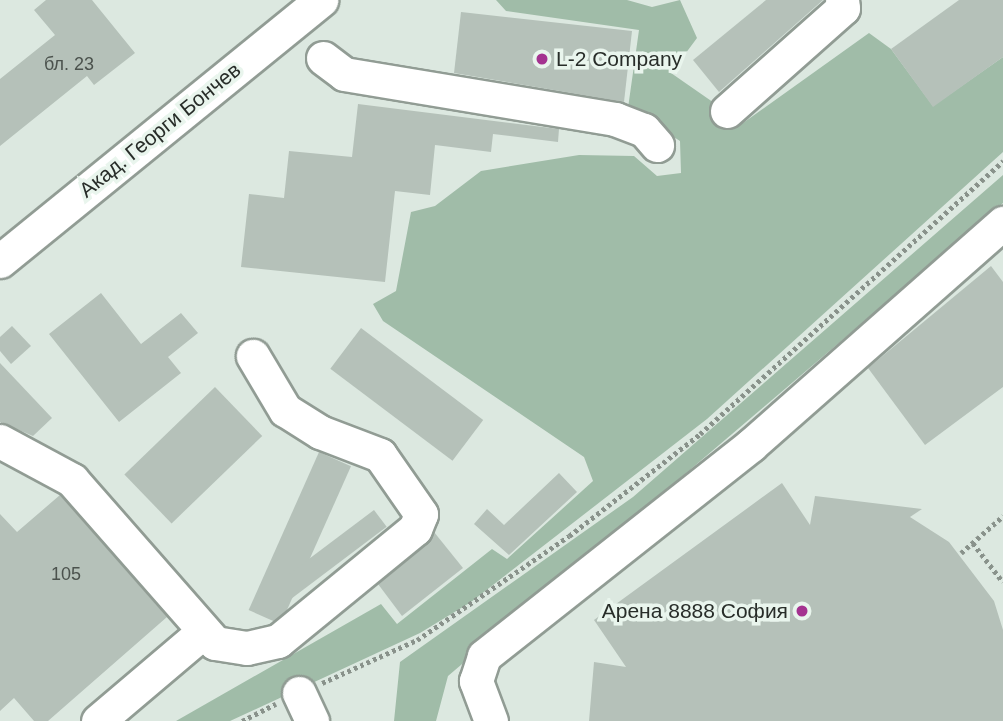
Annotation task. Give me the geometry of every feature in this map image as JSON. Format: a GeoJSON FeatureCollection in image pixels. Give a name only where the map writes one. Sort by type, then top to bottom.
{"type":"FeatureCollection","features":[{"type":"Feature","properties":{"kind":"street","name":"Акад. Георги Бончев"},"geometry":{"type":"LineString","coordinates":[[0,261],[321,0]]}},
{"type":"Feature","properties":{"kind":"street"},"geometry":{"type":"LineString","coordinates":[[727,111],[843,8],[842,0]]}},
{"type":"Feature","properties":{"kind":"street"},"geometry":{"type":"LineString","coordinates":[[323,58],[344,74],[615,119],[644,130],[657,145]]}},
{"type":"Feature","properties":{"kind":"street"},"geometry":{"type":"LineString","coordinates":[[491,721],[477,681],[484,656],[751,445],[1003,223]]}},
{"type":"Feature","properties":{"kind":"street"},"geometry":{"type":"LineString","coordinates":[[0,441],[72,480],[215,643],[247,648],[278,641],[415,529],[421,514],[380,455],[320,432],[285,410],[253,356]]}},
{"type":"Feature","properties":{"kind":"street"},"geometry":{"type":"LineString","coordinates":[[99,721],[204,631]]}},
{"type":"Feature","properties":{"kind":"path"},"geometry":{"type":"LineString","coordinates":[[242,721],[305,707],[417,640],[569,536],[700,434],[1003,161]]}},
{"type":"Feature","properties":{"kind":"path"},"geometry":{"type":"LineString","coordinates":[[961,553],[1003,516]]}},
{"type":"Feature","properties":{"kind":"path"},"geometry":{"type":"LineString","coordinates":[[973,543],[1003,582]]}},
{"type":"Feature","properties":{"kind":"green space"},"geometry":{"type":"Polygon","coordinates":[[[496,0],[627,0],[652,7],[680,0],[697,38],[671,73],[743,123],[869,33],[891,49],[933,106],[1003,57],[1003,152],[707,419],[471,602],[420,633],[230,721],[176,721],[381,604],[397,624],[492,549],[507,559],[593,481],[584,457],[383,321],[373,304],[396,291],[411,212],[435,206],[481,171],[579,155],[634,156],[657,176],[681,173],[680,141],[628,108],[639,30],[506,11],[496,0]]]}},
{"type":"Feature","properties":{"kind":"green space"},"geometry":{"type":"Polygon","coordinates":[[[1003,175],[1003,203],[448,676],[436,721],[394,721],[400,662],[633,497],[1003,175]]]}},
{"type":"Feature","properties":{"kind":"building"},"geometry":{"type":"Polygon","coordinates":[[[46,0],[92,0],[135,53],[94,85],[87,76],[0,146],[0,79],[55,35],[34,10],[46,0]]]}},
{"type":"Feature","properties":{"kind":"building"},"geometry":{"type":"Polygon","coordinates":[[[766,0],[823,0],[719,92],[693,60],[766,0]]]}},
{"type":"Feature","properties":{"kind":"building"},"geometry":{"type":"Polygon","coordinates":[[[959,0],[1003,0],[1003,57],[933,107],[891,49],[959,0]]]}},
{"type":"Feature","properties":{"kind":"building","name":"L-2 Company"},"geometry":{"type":"Polygon","coordinates":[[[461,12],[632,31],[624,102],[454,73],[461,12]]]}},
{"type":"Feature","properties":{"kind":"building"},"geometry":{"type":"Polygon","coordinates":[[[358,104],[559,129],[558,142],[493,134],[491,152],[435,145],[430,195],[395,191],[385,282],[241,267],[249,194],[284,198],[289,151],[352,157],[358,104]]]}},
{"type":"Feature","properties":{"kind":"building"},"geometry":{"type":"Polygon","coordinates":[[[991,266],[1003,282],[1003,387],[925,445],[868,368],[991,266]]]}},
{"type":"Feature","properties":{"kind":"building"},"geometry":{"type":"Polygon","coordinates":[[[101,293],[141,344],[181,313],[198,333],[168,357],[181,373],[119,422],[49,334],[101,293]]]}},
{"type":"Feature","properties":{"kind":"building"},"geometry":{"type":"Polygon","coordinates":[[[12,326],[31,346],[11,364],[0,351],[0,337],[12,326]]]}},
{"type":"Feature","properties":{"kind":"building"},"geometry":{"type":"Polygon","coordinates":[[[361,328],[483,420],[452,461],[330,369],[361,328]]]}},
{"type":"Feature","properties":{"kind":"building"},"geometry":{"type":"Polygon","coordinates":[[[0,363],[52,418],[33,436],[0,422],[0,363]]]}},
{"type":"Feature","properties":{"kind":"building"},"geometry":{"type":"Polygon","coordinates":[[[215,387],[262,436],[172,523],[124,475],[215,387]]]}},
{"type":"Feature","properties":{"kind":"building"},"geometry":{"type":"Polygon","coordinates":[[[319,452],[351,466],[281,624],[249,610],[319,452]]]}},
{"type":"Feature","properties":{"kind":"building"},"geometry":{"type":"Polygon","coordinates":[[[559,473],[577,492],[509,555],[474,524],[487,509],[504,525],[559,473]]]}},
{"type":"Feature","properties":{"kind":"building","name":"Арена 8888 София"},"geometry":{"type":"Polygon","coordinates":[[[782,483],[810,525],[815,496],[922,509],[910,517],[949,542],[994,601],[1003,630],[1003,721],[589,721],[594,662],[626,667],[594,620],[782,483]]]}},
{"type":"Feature","properties":{"kind":"building"},"geometry":{"type":"Polygon","coordinates":[[[60,495],[167,617],[48,721],[34,721],[14,698],[0,711],[0,514],[17,532],[60,495]]]}},
{"type":"Feature","properties":{"kind":"building"},"geometry":{"type":"Polygon","coordinates":[[[374,510],[387,527],[270,615],[257,598],[374,510]]]}},
{"type":"Feature","properties":{"kind":"building"},"geometry":{"type":"Polygon","coordinates":[[[434,532],[463,568],[402,616],[378,584],[434,532]]]}},
{"type":"Feature","properties":{"kind":"place","name":"L-2 Company"},"geometry":{"type":"Point","coordinates":[542,59]}},
{"type":"Feature","properties":{"kind":"place","name":"Арена 8888 София"},"geometry":{"type":"Point","coordinates":[802,611]}}]}
